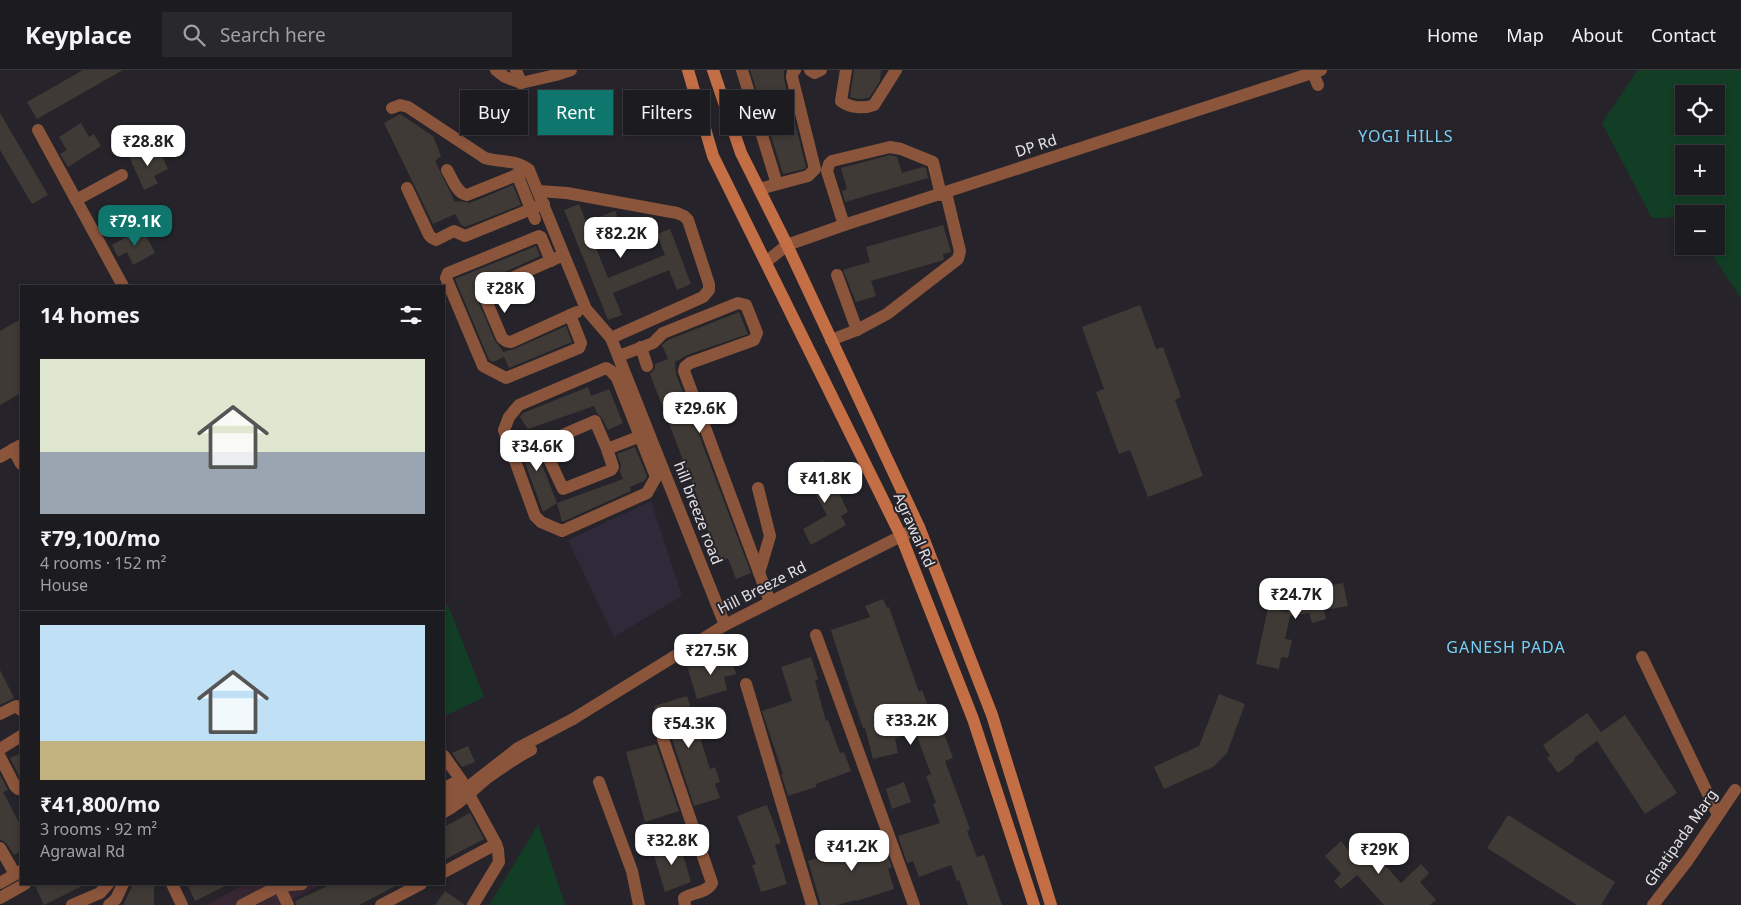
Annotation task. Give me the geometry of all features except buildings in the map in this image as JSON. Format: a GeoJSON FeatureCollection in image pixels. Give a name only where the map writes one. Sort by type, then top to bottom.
{"type":"FeatureCollection","features":[{"type":"Feature","properties":{"kind":"street"},"geometry":{"type":"LineString","coordinates":[[496,70],[505,78],[521,83],[556,76],[571,70]]}},
{"type":"Feature","properties":{"kind":"street"},"geometry":{"type":"LineString","coordinates":[[516,70],[521,83]]}},
{"type":"Feature","properties":{"kind":"street","name":"Agrawal Rd"},"geometry":{"type":"LineString","coordinates":[[688,70],[713,156],[901,536],[973,719],[1034,905]]}},
{"type":"Feature","properties":{"kind":"street","name":"Agrawal Rd"},"geometry":{"type":"LineString","coordinates":[[713,70],[741,153],[787,245],[919,526],[992,715],[1051,905]]}},
{"type":"Feature","properties":{"kind":"street"},"geometry":{"type":"LineString","coordinates":[[742,70],[777,184]]}},
{"type":"Feature","properties":{"kind":"street"},"geometry":{"type":"LineString","coordinates":[[759,189],[808,176],[814,170],[792,77],[795,70]]}},
{"type":"Feature","properties":{"kind":"street"},"geometry":{"type":"LineString","coordinates":[[810,70],[815,72],[821,70]]}},
{"type":"Feature","properties":{"kind":"street"},"geometry":{"type":"LineString","coordinates":[[846,70],[841,101],[845,104],[866,108],[874,105],[896,70]]}},
{"type":"Feature","properties":{"kind":"street","name":"DP Rd"},"geometry":{"type":"LineString","coordinates":[[766,262],[787,245],[1317,76]]}},
{"type":"Feature","properties":{"kind":"street"},"geometry":{"type":"LineString","coordinates":[[392,108],[400,105],[408,107],[485,158],[494,161],[522,164],[533,214]]}},
{"type":"Feature","properties":{"kind":"street"},"geometry":{"type":"LineString","coordinates":[[38,130],[122,285]]}},
{"type":"Feature","properties":{"kind":"street"},"geometry":{"type":"LineString","coordinates":[[831,340],[857,330],[887,314],[958,259],[960,251],[933,162],[901,149],[880,148],[832,161],[828,164],[827,170],[844,226]]}},
{"type":"Feature","properties":{"kind":"street"},"geometry":{"type":"LineString","coordinates":[[447,170],[459,192],[464,195],[523,172]]}},
{"type":"Feature","properties":{"kind":"street","name":"hill breeze road"},"geometry":{"type":"LineString","coordinates":[[523,172],[538,191],[544,204],[586,309],[611,338],[619,356],[644,434],[725,625]]}},
{"type":"Feature","properties":{"kind":"street"},"geometry":{"type":"LineString","coordinates":[[76,200],[122,175]]}},
{"type":"Feature","properties":{"kind":"street"},"geometry":{"type":"LineString","coordinates":[[407,188],[429,235],[436,240],[454,231],[466,236],[533,214],[544,204]]}},
{"type":"Feature","properties":{"kind":"street"},"geometry":{"type":"LineString","coordinates":[[538,191],[568,193],[677,213],[688,220],[709,284],[709,290],[703,297],[611,338]]}},
{"type":"Feature","properties":{"kind":"street"},"geometry":{"type":"LineString","coordinates":[[551,261],[542,237],[539,236],[448,273],[446,278],[482,366],[506,378],[579,348],[581,343],[570,315]]}},
{"type":"Feature","properties":{"kind":"street"},"geometry":{"type":"LineString","coordinates":[[564,255],[489,288],[486,292],[486,298],[502,338],[511,342],[586,309]]}},
{"type":"Feature","properties":{"kind":"street"},"geometry":{"type":"LineString","coordinates":[[837,275],[857,330]]}},
{"type":"Feature","properties":{"kind":"street"},"geometry":{"type":"LineString","coordinates":[[619,356],[653,343],[663,333],[738,303],[746,305],[757,333],[754,340],[690,363],[685,366],[684,371],[770,602]]}},
{"type":"Feature","properties":{"kind":"street"},"geometry":{"type":"LineString","coordinates":[[641,348],[647,366]]}},
{"type":"Feature","properties":{"kind":"street"},"geometry":{"type":"LineString","coordinates":[[606,368],[617,378],[644,434],[656,477],[647,493],[562,531],[541,522],[535,516],[504,430],[509,417],[519,405],[606,368]]}},
{"type":"Feature","properties":{"kind":"street"},"geometry":{"type":"LineString","coordinates":[[594,421],[607,449],[613,467],[611,470],[563,489],[542,444],[594,421]]}},
{"type":"Feature","properties":{"kind":"street"},"geometry":{"type":"LineString","coordinates":[[607,449],[644,434]]}},
{"type":"Feature","properties":{"kind":"street"},"geometry":{"type":"LineString","coordinates":[[0,457],[17,447],[20,460]]}},
{"type":"Feature","properties":{"kind":"street"},"geometry":{"type":"LineString","coordinates":[[758,488],[770,536],[759,573]]}},
{"type":"Feature","properties":{"kind":"street","name":"Hill Breeze Rd"},"geometry":{"type":"LineString","coordinates":[[464,789],[518,748],[573,719],[725,625],[919,526]]}},
{"type":"Feature","properties":{"kind":"street"},"geometry":{"type":"LineString","coordinates":[[816,635],[914,905]]}},
{"type":"Feature","properties":{"kind":"street"},"geometry":{"type":"LineString","coordinates":[[1642,658],[1718,815]]}},
{"type":"Feature","properties":{"kind":"street"},"geometry":{"type":"LineString","coordinates":[[746,684],[812,905]]}},
{"type":"Feature","properties":{"kind":"street"},"geometry":{"type":"LineString","coordinates":[[0,714],[16,706],[20,709]]}},
{"type":"Feature","properties":{"kind":"street"},"geometry":{"type":"LineString","coordinates":[[0,749],[20,737]]}},
{"type":"Feature","properties":{"kind":"street"},"geometry":{"type":"LineString","coordinates":[[664,739],[712,883],[707,890],[684,898],[685,905]]}},
{"type":"Feature","properties":{"kind":"street"},"geometry":{"type":"LineString","coordinates":[[445,799],[486,780],[530,750]]}},
{"type":"Feature","properties":{"kind":"street"},"geometry":{"type":"LineString","coordinates":[[0,757],[15,786],[20,788]]}},
{"type":"Feature","properties":{"kind":"street"},"geometry":{"type":"LineString","coordinates":[[445,758],[498,850],[499,862],[473,905]]}},
{"type":"Feature","properties":{"kind":"street"},"geometry":{"type":"LineString","coordinates":[[600,782],[632,871],[639,905]]}},
{"type":"Feature","properties":{"kind":"street"},"geometry":{"type":"LineString","coordinates":[[445,788],[464,789]]}},
{"type":"Feature","properties":{"kind":"street"},"geometry":{"type":"LineString","coordinates":[[445,811],[464,789]]}},
{"type":"Feature","properties":{"kind":"street","name":"Ghatipada Marg"},"geometry":{"type":"LineString","coordinates":[[1653,905],[1688,860],[1735,790]]}},
{"type":"Feature","properties":{"kind":"street"},"geometry":{"type":"LineString","coordinates":[[445,871],[496,844]]}},
{"type":"Feature","properties":{"kind":"street"},"geometry":{"type":"LineString","coordinates":[[0,848],[18,873],[0,883]]}},
{"type":"Feature","properties":{"kind":"street"},"geometry":{"type":"LineString","coordinates":[[0,898],[23,885]]}},
{"type":"Feature","properties":{"kind":"street"},"geometry":{"type":"LineString","coordinates":[[72,905],[100,893],[107,885]]}},
{"type":"Feature","properties":{"kind":"street"},"geometry":{"type":"LineString","coordinates":[[109,905],[116,899],[123,885]]}},
{"type":"Feature","properties":{"kind":"street"},"geometry":{"type":"LineString","coordinates":[[172,885],[182,905]]}},
{"type":"Feature","properties":{"kind":"street"},"geometry":{"type":"LineString","coordinates":[[242,905],[273,888],[295,885]]}},
{"type":"Feature","properties":{"kind":"street"},"geometry":{"type":"LineString","coordinates":[[381,905],[419,885]]}},
{"type":"Feature","properties":{"kind":"street"},"geometry":{"type":"LineString","coordinates":[[273,888],[280,905]]}},
{"type":"Feature","properties":{"kind":"street"},"geometry":{"type":"LineString","coordinates":[[273,888],[288,905]]}},
{"type":"Feature","properties":{"kind":"shaded area"},"geometry":{"type":"Polygon","coordinates":[[[651,501],[682,596],[614,637],[568,540],[651,501]]]}},
{"type":"Feature","properties":{"kind":"shaded area"},"geometry":{"type":"Polygon","coordinates":[[[243,885],[320,885],[282,905],[206,905],[243,885]]]}},
{"type":"Feature","properties":{"kind":"green space"},"geometry":{"type":"Polygon","coordinates":[[[1638,70],[1741,70],[1741,298],[1712,255],[1725,255],[1725,205],[1675,205],[1675,217],[1652,218],[1602,123],[1638,70]]]}},
{"type":"Feature","properties":{"kind":"green space"},"geometry":{"type":"Polygon","coordinates":[[[448,605],[484,697],[447,715],[445,712],[445,607],[448,605]]]}},
{"type":"Feature","properties":{"kind":"green space"},"geometry":{"type":"Polygon","coordinates":[[[538,825],[565,904],[489,905],[538,825]]]}},
{"type":"Feature","properties":{"kind":"district","name":"YOGI HILLS"},"geometry":{"type":"Point","coordinates":[1406,136]}},
{"type":"Feature","properties":{"kind":"district","name":"GANESH PADA"},"geometry":{"type":"Point","coordinates":[1506,647]}}]}
